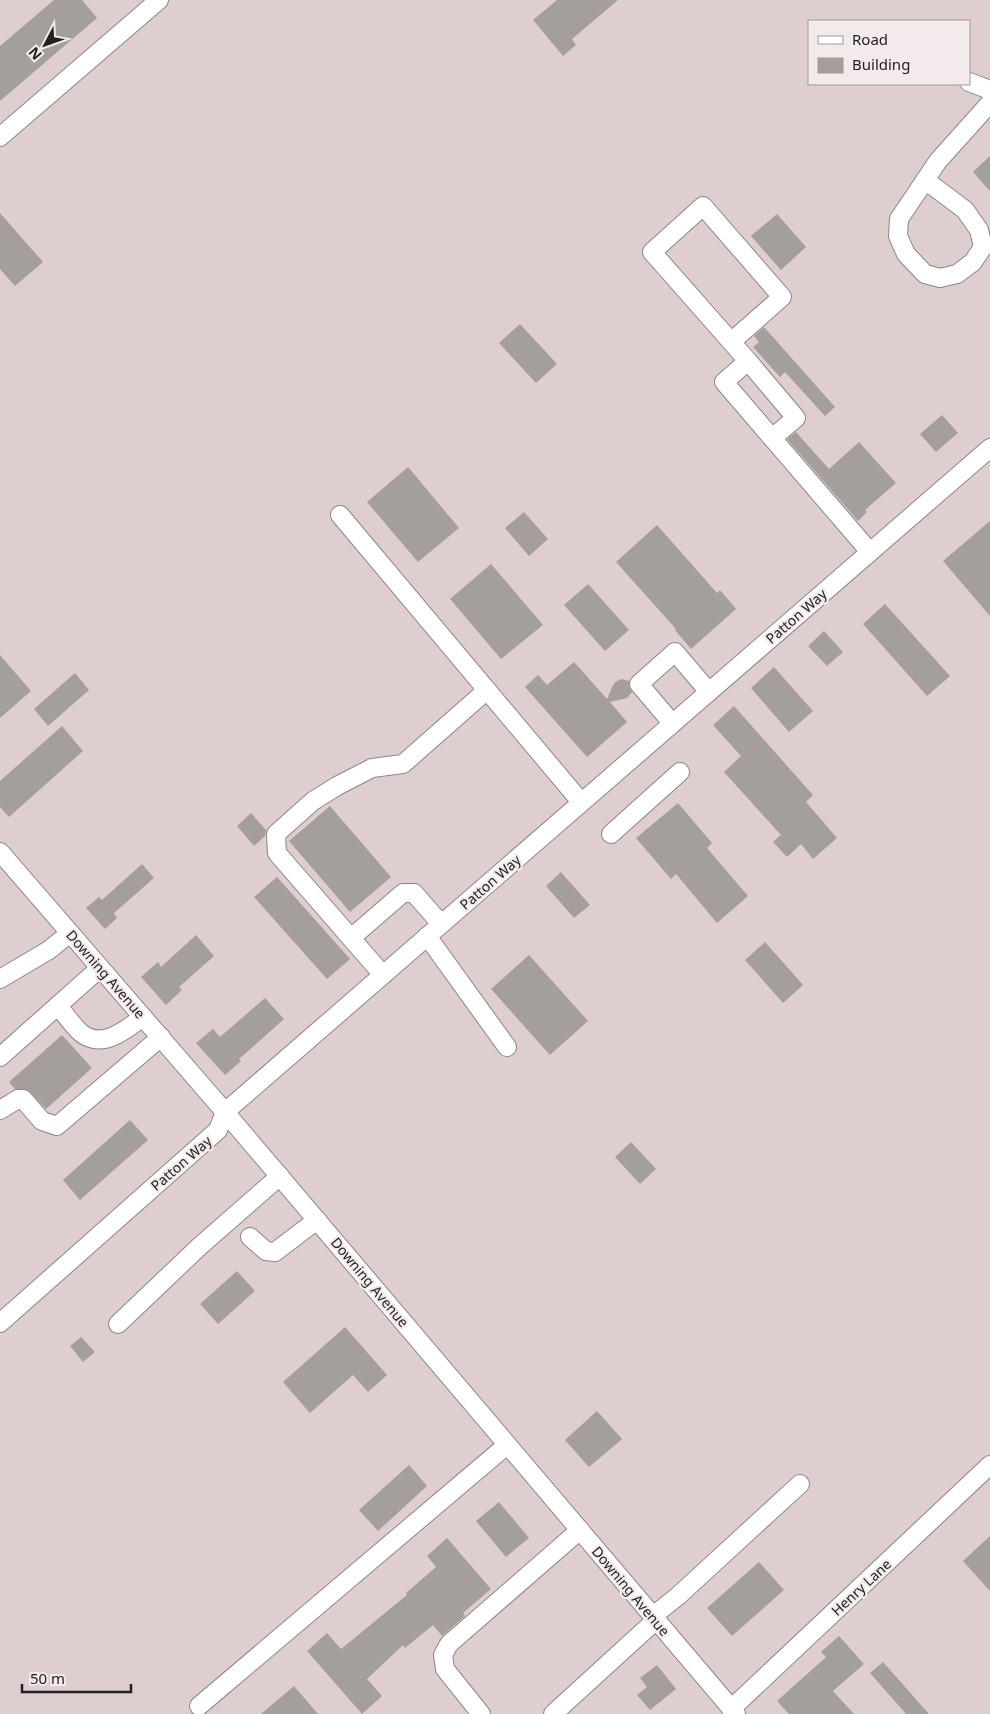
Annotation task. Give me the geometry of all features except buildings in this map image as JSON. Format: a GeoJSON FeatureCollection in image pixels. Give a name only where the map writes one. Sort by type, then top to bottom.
{"type":"FeatureCollection","features":[{"type":"Feature","properties":{"kind":"street"},"geometry":{"type":"LineString","coordinates":[[0,137],[159,0]]}},
{"type":"Feature","properties":{"kind":"street"},"geometry":{"type":"LineString","coordinates":[[970,82],[990,90]]}},
{"type":"Feature","properties":{"kind":"street"},"geometry":{"type":"LineString","coordinates":[[925,180],[965,210],[980,230],[982,247],[973,262],[957,274],[940,278],[925,274],[906,254],[898,236],[899,219],[925,180],[938,161],[990,103]]}},
{"type":"Feature","properties":{"kind":"street"},"geometry":{"type":"LineString","coordinates":[[731,342],[782,297],[703,206],[652,252],[796,418],[772,438]]}},
{"type":"Feature","properties":{"kind":"street"},"geometry":{"type":"LineString","coordinates":[[748,361],[724,382],[870,552]]}},
{"type":"Feature","properties":{"kind":"street","name":"Patton Way"},"geometry":{"type":"LineString","coordinates":[[0,1323],[218,1130],[225,1112],[990,448]]}},
{"type":"Feature","properties":{"kind":"street"},"geometry":{"type":"LineString","coordinates":[[340,515],[582,802]]}},
{"type":"Feature","properties":{"kind":"street"},"geometry":{"type":"LineString","coordinates":[[672,723],[639,684],[675,652],[709,692]]}},
{"type":"Feature","properties":{"kind":"street"},"geometry":{"type":"LineString","coordinates":[[383,975],[277,853],[276,834],[313,801],[337,786],[372,768],[403,764],[487,690]]}},
{"type":"Feature","properties":{"kind":"street"},"geometry":{"type":"LineString","coordinates":[[611,834],[680,772]]}},
{"type":"Feature","properties":{"kind":"street","name":"Downing Avenue"},"geometry":{"type":"LineString","coordinates":[[0,852],[280,1176],[734,1711]]}},
{"type":"Feature","properties":{"kind":"street"},"geometry":{"type":"LineString","coordinates":[[351,938],[403,893],[414,893],[441,924]]}},
{"type":"Feature","properties":{"kind":"street"},"geometry":{"type":"LineString","coordinates":[[0,979],[49,950],[70,933]]}},
{"type":"Feature","properties":{"kind":"street"},"geometry":{"type":"LineString","coordinates":[[427,936],[507,1047]]}},
{"type":"Feature","properties":{"kind":"street"},"geometry":{"type":"LineString","coordinates":[[0,1057],[100,968]]}},
{"type":"Feature","properties":{"kind":"street"},"geometry":{"type":"LineString","coordinates":[[58,1006],[81,1033],[92,1038],[108,1040],[119,1035],[143,1017]]}},
{"type":"Feature","properties":{"kind":"street"},"geometry":{"type":"LineString","coordinates":[[0,1110],[18,1099],[23,1100],[42,1121],[57,1126],[161,1037]]}},
{"type":"Feature","properties":{"kind":"street"},"geometry":{"type":"LineString","coordinates":[[118,1324],[200,1246],[280,1176]]}},
{"type":"Feature","properties":{"kind":"street"},"geometry":{"type":"LineString","coordinates":[[250,1237],[266,1251],[274,1252],[317,1220]]}},
{"type":"Feature","properties":{"kind":"street"},"geometry":{"type":"LineString","coordinates":[[199,1706],[507,1444]]}},
{"type":"Feature","properties":{"kind":"street","name":"Henry Lane"},"geometry":{"type":"LineString","coordinates":[[734,1711],[990,1465]]}},
{"type":"Feature","properties":{"kind":"street"},"geometry":{"type":"LineString","coordinates":[[553,1714],[800,1484]]}},
{"type":"Feature","properties":{"kind":"street"},"geometry":{"type":"LineString","coordinates":[[482,1714],[445,1669],[443,1655],[449,1644],[580,1530]]}},
{"type":"Feature","properties":{"kind":"shaded area"},"geometry":{"type":"Polygon","coordinates":[[[0,0],[990,0],[990,1714],[0,1714],[0,0]]]}}]}
